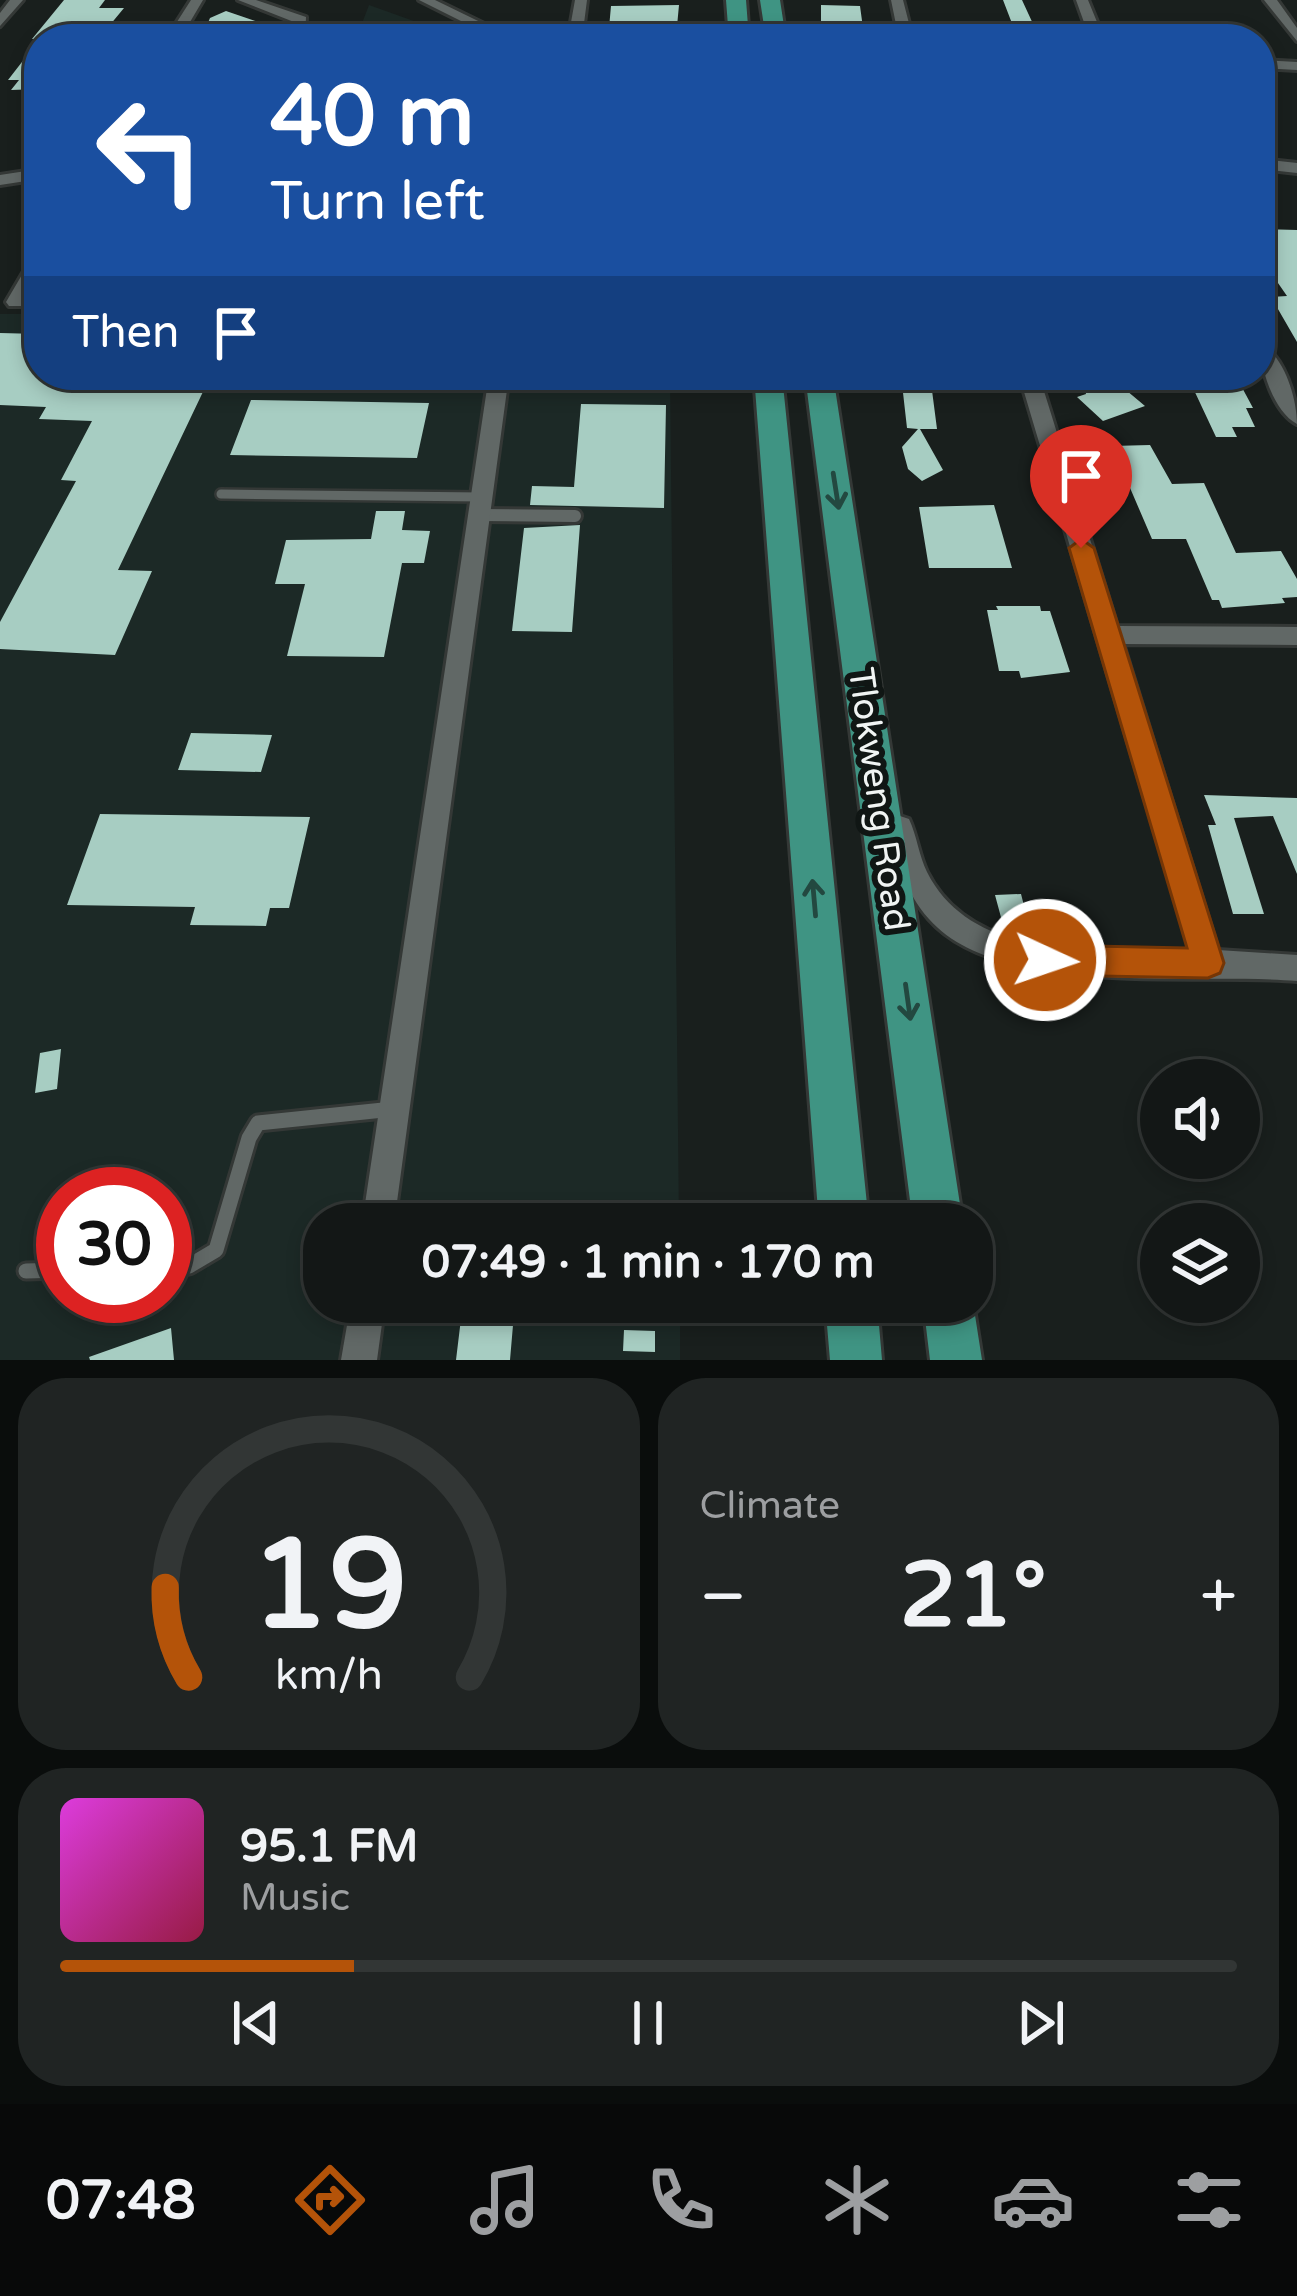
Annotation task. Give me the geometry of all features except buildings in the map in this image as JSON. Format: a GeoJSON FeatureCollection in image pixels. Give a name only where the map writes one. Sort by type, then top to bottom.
{"type":"FeatureCollection","features":[{"type":"Feature","properties":{"kind":"main road","name":"Tlokweng Road"},"geometry":{"type":"LineString","coordinates":[[769,390],[842,1203]]}},
{"type":"Feature","properties":{"kind":"main road","name":"Tlokweng Road"},"geometry":{"type":"LineString","coordinates":[[821,390],[935,1203]]}},
{"type":"Feature","properties":{"kind":"main road"},"geometry":{"type":"LineString","coordinates":[[853,1323],[856,1360]]}},
{"type":"Feature","properties":{"kind":"main road"},"geometry":{"type":"LineString","coordinates":[[952,1323],[956,1360]]}},
{"type":"Feature","properties":{"kind":"street"},"geometry":{"type":"LineString","coordinates":[[1,19],[17,0]]}},
{"type":"Feature","properties":{"kind":"street"},"geometry":{"type":"LineString","coordinates":[[244,0],[301,20],[300,24]]}},
{"type":"Feature","properties":{"kind":"street"},"geometry":{"type":"LineString","coordinates":[[425,0],[476,24]]}},
{"type":"Feature","properties":{"kind":"street"},"geometry":{"type":"LineString","coordinates":[[1273,5],[1297,10]]}},
{"type":"Feature","properties":{"kind":"street"},"geometry":{"type":"LineString","coordinates":[[1273,5],[1297,37]]}},
{"type":"Feature","properties":{"kind":"street"},"geometry":{"type":"LineString","coordinates":[[1275,378],[1297,418]]}},
{"type":"Feature","properties":{"kind":"street"},"geometry":{"type":"LineString","coordinates":[[381,1203],[497,390]]}},
{"type":"Feature","properties":{"kind":"street"},"geometry":{"type":"LineString","coordinates":[[1034,390],[1208,963]]}},
{"type":"Feature","properties":{"kind":"street"},"geometry":{"type":"LineString","coordinates":[[852,593],[863,617],[882,710],[903,847],[917,881],[942,914],[1020,957],[1297,968]]}},
{"type":"Feature","properties":{"kind":"street"},"geometry":{"type":"LineString","coordinates":[[1107,635],[1297,636]]}},
{"type":"Feature","properties":{"kind":"street"},"geometry":{"type":"LineString","coordinates":[[358,1360],[364,1323]]}},
{"type":"Feature","properties":{"kind":"lane"},"geometry":{"type":"LineString","coordinates":[[221,494],[480,506],[575,516]]}},
{"type":"Feature","properties":{"kind":"lane"},"geometry":{"type":"LineString","coordinates":[[192,1264],[216,1250],[249,1138],[258,1123],[394,1108]]}},
{"type":"Feature","properties":{"kind":"lane"},"geometry":{"type":"LineString","coordinates":[[26,1270],[36,1270]]}},
{"type":"Feature","properties":{"kind":"shaded area"},"geometry":{"type":"Polygon","coordinates":[[[369,5],[422,24],[362,24],[369,5]]]}},
{"type":"Feature","properties":{"kind":"shaded area"},"geometry":{"type":"Polygon","coordinates":[[[0,314],[24,314],[24,390],[670,390],[679,1203],[303,1203],[303,1323],[680,1323],[680,1360],[0,1360],[0,314]]]}},
{"type":"Feature","properties":{"kind":"route"},"geometry":{"type":"LineString","coordinates":[[1045,960],[1208,963],[1081,548]]}}]}
